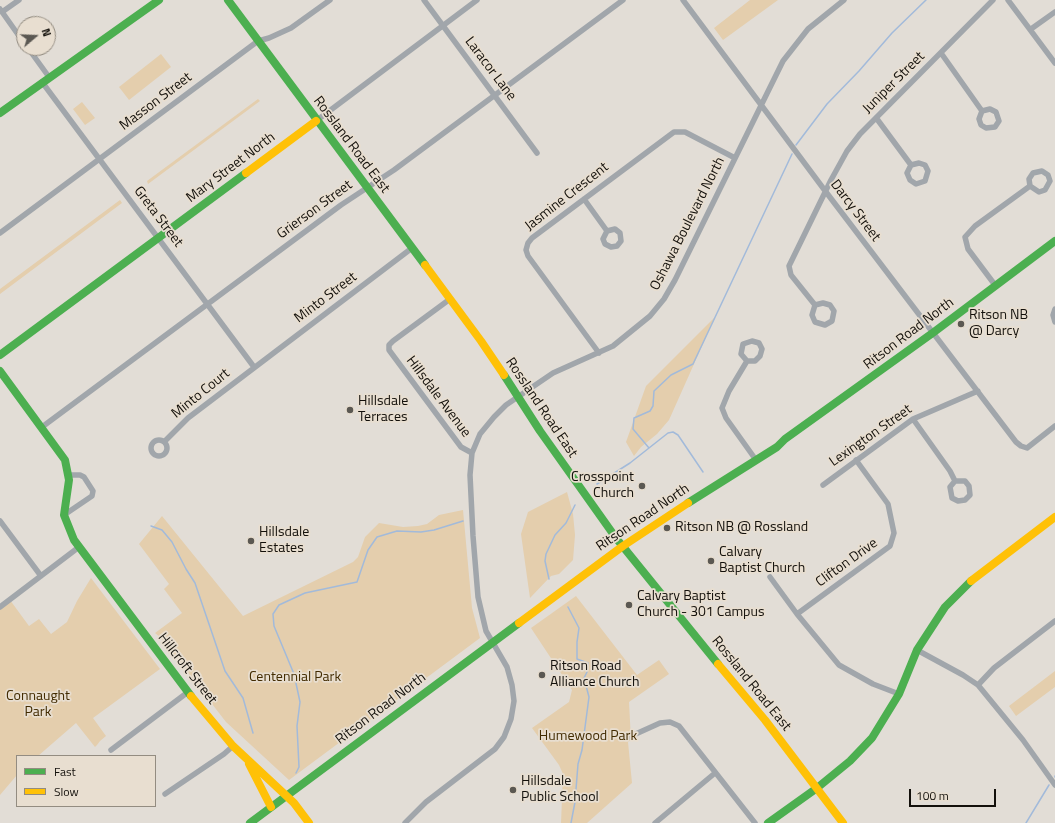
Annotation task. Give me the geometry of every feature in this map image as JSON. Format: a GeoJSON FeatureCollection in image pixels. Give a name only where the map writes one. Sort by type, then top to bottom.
{"type":"FeatureCollection","features":[{"type":"Feature","properties":{"kind":"main road"},"geometry":{"type":"LineString","coordinates":[[0,113],[159,0]]}},
{"type":"Feature","properties":{"kind":"main road","name":"Rossland Road East"},"geometry":{"type":"LineString","coordinates":[[228,0],[316,121],[481,341],[567,470],[623,546],[688,628],[765,720],[843,823]]}},
{"type":"Feature","properties":{"kind":"main road","name":"Mary Street North"},"geometry":{"type":"LineString","coordinates":[[0,355],[316,121]]}},
{"type":"Feature","properties":{"kind":"main road","name":"Ritson Road North"},"geometry":{"type":"LineString","coordinates":[[250,823],[623,546],[659,521],[777,447],[785,439],[934,332],[1055,241]]}},
{"type":"Feature","properties":{"kind":"main road","name":"Hillcroft Street"},"geometry":{"type":"LineString","coordinates":[[0,371],[61,454],[68,475],[64,516],[71,536],[188,692],[233,746],[286,796],[309,823]]}},
{"type":"Feature","properties":{"kind":"main road"},"geometry":{"type":"LineString","coordinates":[[768,823],[817,788],[850,761],[872,738],[899,694],[917,650],[945,607],[967,584],[1055,517]]}},
{"type":"Feature","properties":{"kind":"main road"},"geometry":{"type":"LineString","coordinates":[[243,754],[271,807]]}},
{"type":"Feature","properties":{"kind":"street"},"geometry":{"type":"LineString","coordinates":[[16,32],[1,11],[19,0]]}},
{"type":"Feature","properties":{"kind":"street","name":"Masson Street"},"geometry":{"type":"LineString","coordinates":[[0,233],[258,41],[270,38],[291,28],[330,0]]}},
{"type":"Feature","properties":{"kind":"street","name":"Laracor Lane"},"geometry":{"type":"LineString","coordinates":[[424,0],[537,153]]}},
{"type":"Feature","properties":{"kind":"street","name":"Mary Street North"},"geometry":{"type":"LineString","coordinates":[[316,121],[477,0]]}},
{"type":"Feature","properties":{"kind":"street","name":"Grierson Street"},"geometry":{"type":"LineString","coordinates":[[42,427],[366,187],[394,170],[623,0]]}},
{"type":"Feature","properties":{"kind":"street","name":"Darcy Street"},"geometry":{"type":"LineString","coordinates":[[683,0],[826,192],[1021,446],[1027,448],[1055,426]]}},
{"type":"Feature","properties":{"kind":"street","name":"Oshawa Boulevard North"},"geometry":{"type":"LineString","coordinates":[[405,823],[426,802],[495,749],[504,737],[511,719],[514,701],[507,667],[484,624],[478,597],[471,504],[472,453],[487,424],[502,409],[553,373],[599,353],[628,335],[650,316],[664,299],[675,280],[783,61],[800,38],[844,0]]}},
{"type":"Feature","properties":{"kind":"street","name":"Juniper Street"},"geometry":{"type":"LineString","coordinates":[[815,305],[791,275],[789,266],[847,151],[860,134],[993,0]]}},
{"type":"Feature","properties":{"kind":"street"},"geometry":{"type":"LineString","coordinates":[[1008,0],[1055,63]]}},
{"type":"Feature","properties":{"kind":"street"},"geometry":{"type":"LineString","coordinates":[[1031,29],[1055,12]]}},
{"type":"Feature","properties":{"kind":"street"},"geometry":{"type":"LineString","coordinates":[[941,53],[982,110]]}},
{"type":"Feature","properties":{"kind":"street"},"geometry":{"type":"LineString","coordinates":[[34,56],[49,77]]}},
{"type":"Feature","properties":{"kind":"street","name":"Greta Street"},"geometry":{"type":"LineString","coordinates":[[42,82],[254,367]]}},
{"type":"Feature","properties":{"kind":"street"},"geometry":{"type":"LineString","coordinates":[[877,118],[911,165]]}},
{"type":"Feature","properties":{"kind":"street","name":"Jasmine Crescent"},"geometry":{"type":"LineString","coordinates":[[599,353],[532,262],[526,250],[532,238],[674,132],[685,132],[735,158]]}},
{"type":"Feature","properties":{"kind":"street"},"geometry":{"type":"LineString","coordinates":[[995,285],[968,248],[965,238],[975,226],[1030,186]]}},
{"type":"Feature","properties":{"kind":"street"},"geometry":{"type":"LineString","coordinates":[[584,199],[607,231]]}},
{"type":"Feature","properties":{"kind":"street","name":"Minto Street"},"geometry":{"type":"LineString","coordinates":[[254,367],[412,248]]}},
{"type":"Feature","properties":{"kind":"street","name":"Hillsdale Avenue"},"geometry":{"type":"LineString","coordinates":[[450,299],[393,341],[389,345],[389,350],[461,447],[472,453]]}},
{"type":"Feature","properties":{"kind":"street"},"geometry":{"type":"LineString","coordinates":[[823,302],[830,305],[834,311],[832,321],[825,325],[815,322],[812,315],[815,305],[823,302]]}},
{"type":"Feature","properties":{"kind":"street"},"geometry":{"type":"LineString","coordinates":[[1055,309],[1053,316],[1055,322]]}},
{"type":"Feature","properties":{"kind":"street"},"geometry":{"type":"LineString","coordinates":[[747,361],[729,392],[722,408],[726,418],[756,460]]}},
{"type":"Feature","properties":{"kind":"street","name":"Minto Court"},"geometry":{"type":"LineString","coordinates":[[165,441],[188,418],[254,367]]}},
{"type":"Feature","properties":{"kind":"street","name":"Lexington Street"},"geometry":{"type":"LineString","coordinates":[[823,485],[913,419],[978,391]]}},
{"type":"Feature","properties":{"kind":"street"},"geometry":{"type":"LineString","coordinates":[[913,419],[950,471],[955,481]]}},
{"type":"Feature","properties":{"kind":"street","name":"Clifton Drive"},"geometry":{"type":"LineString","coordinates":[[797,614],[890,546],[894,533],[888,504],[856,460]]}},
{"type":"Feature","properties":{"kind":"street"},"geometry":{"type":"LineString","coordinates":[[64,516],[92,496],[93,491],[84,477],[80,475],[68,475]]}},
{"type":"Feature","properties":{"kind":"street"},"geometry":{"type":"LineString","coordinates":[[0,521],[41,576]]}},
{"type":"Feature","properties":{"kind":"street"},"geometry":{"type":"LineString","coordinates":[[0,607],[79,547]]}},
{"type":"Feature","properties":{"kind":"street"},"geometry":{"type":"LineString","coordinates":[[770,577],[797,614],[839,665],[873,684],[899,694]]}},
{"type":"Feature","properties":{"kind":"street"},"geometry":{"type":"LineString","coordinates":[[978,685],[994,668],[1055,622]]}},
{"type":"Feature","properties":{"kind":"street"},"geometry":{"type":"LineString","coordinates":[[917,650],[963,675],[978,685],[1023,740],[1055,785]]}},
{"type":"Feature","properties":{"kind":"street"},"geometry":{"type":"LineString","coordinates":[[111,750],[188,692]]}},
{"type":"Feature","properties":{"kind":"street"},"geometry":{"type":"LineString","coordinates":[[629,736],[660,723],[670,722],[679,726],[755,823]]}},
{"type":"Feature","properties":{"kind":"street"},"geometry":{"type":"LineString","coordinates":[[165,794],[224,754],[233,746]]}},
{"type":"Feature","properties":{"kind":"street"},"geometry":{"type":"LineString","coordinates":[[655,823],[715,773]]}},
{"type":"Feature","properties":{"kind":"green space"},"geometry":{"type":"Polygon","coordinates":[[[750,0],[778,0],[723,40],[714,28],[750,0]]]}},
{"type":"Feature","properties":{"kind":"green space"},"geometry":{"type":"Polygon","coordinates":[[[161,54],[171,67],[129,100],[119,87],[161,54]]]}},
{"type":"Feature","properties":{"kind":"green space"},"geometry":{"type":"Polygon","coordinates":[[[258,99],[260,101],[148,184],[147,181],[258,99]]]}},
{"type":"Feature","properties":{"kind":"green space"},"geometry":{"type":"Polygon","coordinates":[[[82,102],[95,118],[85,125],[73,109],[82,102]]]}},
{"type":"Feature","properties":{"kind":"green space"},"geometry":{"type":"Polygon","coordinates":[[[120,200],[122,203],[0,294],[0,289],[120,200]]]}},
{"type":"Feature","properties":{"kind":"green space"},"geometry":{"type":"Polygon","coordinates":[[[715,317],[669,420],[657,434],[641,447],[634,456],[626,442],[646,386],[715,317]]]}},
{"type":"Feature","properties":{"kind":"green space"},"geometry":{"type":"Polygon","coordinates":[[[567,492],[573,514],[575,535],[573,560],[559,574],[551,576],[530,598],[521,534],[528,512],[567,492]]]}},
{"type":"Feature","properties":{"kind":"green space","name":"Centennial Park"},"geometry":{"type":"Polygon","coordinates":[[[463,510],[472,608],[480,638],[289,780],[226,722],[161,638],[155,633],[182,613],[164,589],[169,584],[139,544],[162,516],[243,616],[353,562],[358,557],[365,537],[379,523],[403,527],[418,526],[427,524],[439,515],[463,510]]]}},
{"type":"Feature","properties":{"kind":"green space","name":"Connaught Park"},"geometry":{"type":"Polygon","coordinates":[[[91,578],[160,669],[93,718],[106,736],[95,747],[76,723],[39,755],[16,755],[16,776],[0,795],[0,607],[10,600],[29,626],[39,619],[51,634],[67,622],[77,601],[91,578]]]}},
{"type":"Feature","properties":{"kind":"green space","name":"Humewood Park"},"geometry":{"type":"Polygon","coordinates":[[[576,596],[637,675],[659,660],[669,674],[629,702],[631,740],[628,742],[632,783],[587,823],[561,823],[563,774],[559,765],[532,728],[569,702],[572,690],[531,628],[576,596]]]}},
{"type":"Feature","properties":{"kind":"green space"},"geometry":{"type":"Polygon","coordinates":[[[1055,671],[1055,687],[1016,716],[1009,706],[1055,671]]]}},
{"type":"Feature","properties":{"kind":"waterway"},"geometry":{"type":"LineString","coordinates":[[796,145],[827,104],[859,71],[892,33],[926,0]]}},
{"type":"Feature","properties":{"kind":"waterway"},"geometry":{"type":"LineString","coordinates":[[649,448],[633,429],[634,418],[650,411],[653,406],[654,391],[671,375],[693,364],[792,154]]}},
{"type":"Feature","properties":{"kind":"waterway"},"geometry":{"type":"LineString","coordinates":[[597,484],[630,463],[668,433],[673,432],[678,435],[703,472]]}},
{"type":"Feature","properties":{"kind":"waterway"},"geometry":{"type":"LineString","coordinates":[[549,579],[545,561],[546,554],[555,535],[566,523],[575,505]]}},
{"type":"Feature","properties":{"kind":"waterway"},"geometry":{"type":"LineString","coordinates":[[296,773],[299,767],[297,726],[300,702],[294,674],[274,626],[273,614],[279,605],[305,593],[357,582],[368,550],[377,537],[397,531],[421,532],[434,530],[463,521]]}},
{"type":"Feature","properties":{"kind":"waterway"},"geometry":{"type":"LineString","coordinates":[[151,526],[162,530],[172,542],[195,583],[225,671],[243,698],[253,733]]}},
{"type":"Feature","properties":{"kind":"waterway"},"geometry":{"type":"LineString","coordinates":[[568,607],[579,628],[577,659],[588,663],[587,672],[584,678],[589,697],[582,750],[578,764],[575,802],[571,823]]}},
{"type":"Feature","properties":{"kind":"waterway"},"geometry":{"type":"LineString","coordinates":[[1026,823],[1049,785]]}},
{"type":"Feature","properties":{"kind":"traffic: fast"},"geometry":{"type":"LineString","coordinates":[[0,113],[159,0]]}},
{"type":"Feature","properties":{"kind":"traffic: fast"},"geometry":{"type":"LineString","coordinates":[[228,0],[425,265]]}},
{"type":"Feature","properties":{"kind":"traffic: fast"},"geometry":{"type":"LineString","coordinates":[[0,355],[246,173]]}},
{"type":"Feature","properties":{"kind":"traffic: fast"},"geometry":{"type":"LineString","coordinates":[[688,503],[777,447],[785,439],[934,332],[1055,241]]}},
{"type":"Feature","properties":{"kind":"traffic: fast"},"geometry":{"type":"LineString","coordinates":[[0,371],[65,460],[69,480],[64,515],[74,540],[191,696]]}},
{"type":"Feature","properties":{"kind":"traffic: fast"},"geometry":{"type":"LineString","coordinates":[[504,375],[540,431],[616,538],[718,664]]}},
{"type":"Feature","properties":{"kind":"traffic: fast"},"geometry":{"type":"LineString","coordinates":[[768,823],[817,788],[850,761],[872,738],[899,694],[917,650],[945,607],[971,581]]}},
{"type":"Feature","properties":{"kind":"traffic: fast"},"geometry":{"type":"LineString","coordinates":[[250,823],[519,623]]}},
{"type":"Feature","properties":{"kind":"traffic: slow"},"geometry":{"type":"LineString","coordinates":[[246,173],[316,121]]}},
{"type":"Feature","properties":{"kind":"traffic: slow"},"geometry":{"type":"LineString","coordinates":[[425,265],[504,375]]}},
{"type":"Feature","properties":{"kind":"traffic: slow"},"geometry":{"type":"LineString","coordinates":[[519,623],[623,546],[688,503]]}},
{"type":"Feature","properties":{"kind":"traffic: slow"},"geometry":{"type":"LineString","coordinates":[[971,581],[1055,517]]}},
{"type":"Feature","properties":{"kind":"traffic: slow"},"geometry":{"type":"LineString","coordinates":[[718,664],[765,720],[843,823]]}},
{"type":"Feature","properties":{"kind":"traffic: slow"},"geometry":{"type":"LineString","coordinates":[[191,696],[233,746],[294,803],[309,823]]}},
{"type":"Feature","properties":{"kind":"traffic: slow"},"geometry":{"type":"LineString","coordinates":[[249,764],[271,807]]}},
{"type":"Feature","properties":{"kind":"place","name":"Ritson NB @ Darcy"},"geometry":{"type":"Point","coordinates":[961,324]}},
{"type":"Feature","properties":{"kind":"place","name":"Hillsdale Terraces"},"geometry":{"type":"Point","coordinates":[350,410]}},
{"type":"Feature","properties":{"kind":"place","name":"Crosspoint Church"},"geometry":{"type":"Point","coordinates":[642,486]}},
{"type":"Feature","properties":{"kind":"place","name":"Ritson NB @ Rossland"},"geometry":{"type":"Point","coordinates":[667,528]}},
{"type":"Feature","properties":{"kind":"place","name":"Hillsdale Estates"},"geometry":{"type":"Point","coordinates":[251,541]}},
{"type":"Feature","properties":{"kind":"place","name":"Calvary Baptist Church"},"geometry":{"type":"Point","coordinates":[711,561]}},
{"type":"Feature","properties":{"kind":"place","name":"Calvary Baptist Church - 301 Campus"},"geometry":{"type":"Point","coordinates":[629,605]}},
{"type":"Feature","properties":{"kind":"place","name":"Ritson Road Alliance Church"},"geometry":{"type":"Point","coordinates":[542,675]}},
{"type":"Feature","properties":{"kind":"place","name":"Hillsdale Public School"},"geometry":{"type":"Point","coordinates":[513,790]}}]}
